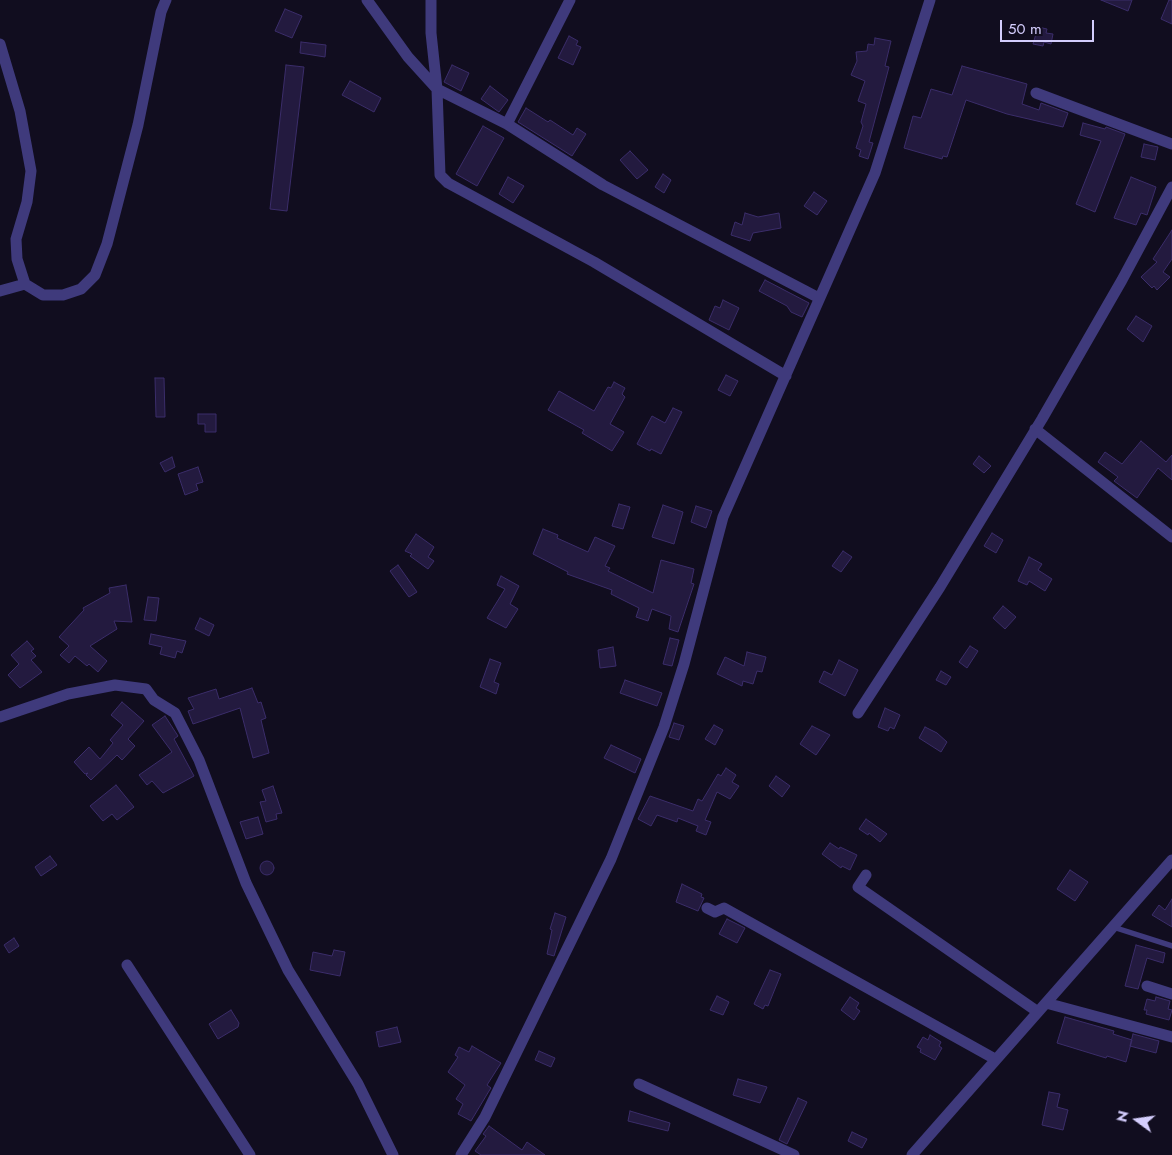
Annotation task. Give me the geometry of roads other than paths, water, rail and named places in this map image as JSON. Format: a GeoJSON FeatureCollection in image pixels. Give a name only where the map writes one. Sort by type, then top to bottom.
{"type":"FeatureCollection","features":[{"type":"Feature","properties":{"kind":"street"},"geometry":{"type":"LineString","coordinates":[[0,44],[20,111],[31,171],[27,202],[16,239],[18,260],[25,284],[43,295],[64,295],[81,289],[95,275],[107,244],[138,125],[161,12],[166,0]]}},
{"type":"Feature","properties":{"kind":"street"},"geometry":{"type":"LineString","coordinates":[[368,0],[408,57],[437,89],[507,124],[603,185],[819,298]]}},
{"type":"Feature","properties":{"kind":"street"},"geometry":{"type":"LineString","coordinates":[[431,0],[431,33],[437,89],[440,175],[448,183],[594,262],[786,376]]}},
{"type":"Feature","properties":{"kind":"street"},"geometry":{"type":"LineString","coordinates":[[507,124],[570,0]]}},
{"type":"Feature","properties":{"kind":"street"},"geometry":{"type":"LineString","coordinates":[[461,1155],[485,1117],[610,859],[664,727],[684,664],[723,516],[875,173],[930,0]]}},
{"type":"Feature","properties":{"kind":"street"},"geometry":{"type":"LineString","coordinates":[[1036,93],[1172,144]]}},
{"type":"Feature","properties":{"kind":"street"},"geometry":{"type":"LineString","coordinates":[[858,713],[940,587],[1035,429],[1122,280],[1172,187]]}},
{"type":"Feature","properties":{"kind":"street"},"geometry":{"type":"LineString","coordinates":[[0,291],[25,284]]}},
{"type":"Feature","properties":{"kind":"street"},"geometry":{"type":"LineString","coordinates":[[1035,429],[1172,536]]}},
{"type":"Feature","properties":{"kind":"street"},"geometry":{"type":"LineString","coordinates":[[0,717],[68,694],[115,685],[146,689],[154,700],[175,713],[198,760],[246,882],[288,970],[358,1084],[393,1155]]}},
{"type":"Feature","properties":{"kind":"street"},"geometry":{"type":"LineString","coordinates":[[912,1155],[1172,860]]}},
{"type":"Feature","properties":{"kind":"street"},"geometry":{"type":"LineString","coordinates":[[866,875],[858,887],[1038,1012]]}},
{"type":"Feature","properties":{"kind":"street"},"geometry":{"type":"LineString","coordinates":[[707,908],[715,912],[724,908],[995,1059]]}},
{"type":"Feature","properties":{"kind":"street"},"geometry":{"type":"LineString","coordinates":[[127,965],[250,1155]]}},
{"type":"Feature","properties":{"kind":"street"},"geometry":{"type":"LineString","coordinates":[[1147,986],[1172,994]]}},
{"type":"Feature","properties":{"kind":"street"},"geometry":{"type":"LineString","coordinates":[[1046,1003],[1172,1037]]}},
{"type":"Feature","properties":{"kind":"street"},"geometry":{"type":"LineString","coordinates":[[639,1084],[794,1155]]}},
{"type":"Feature","properties":{"kind":"lane"},"geometry":{"type":"LineString","coordinates":[[1113,927],[1172,946]]}}]}
